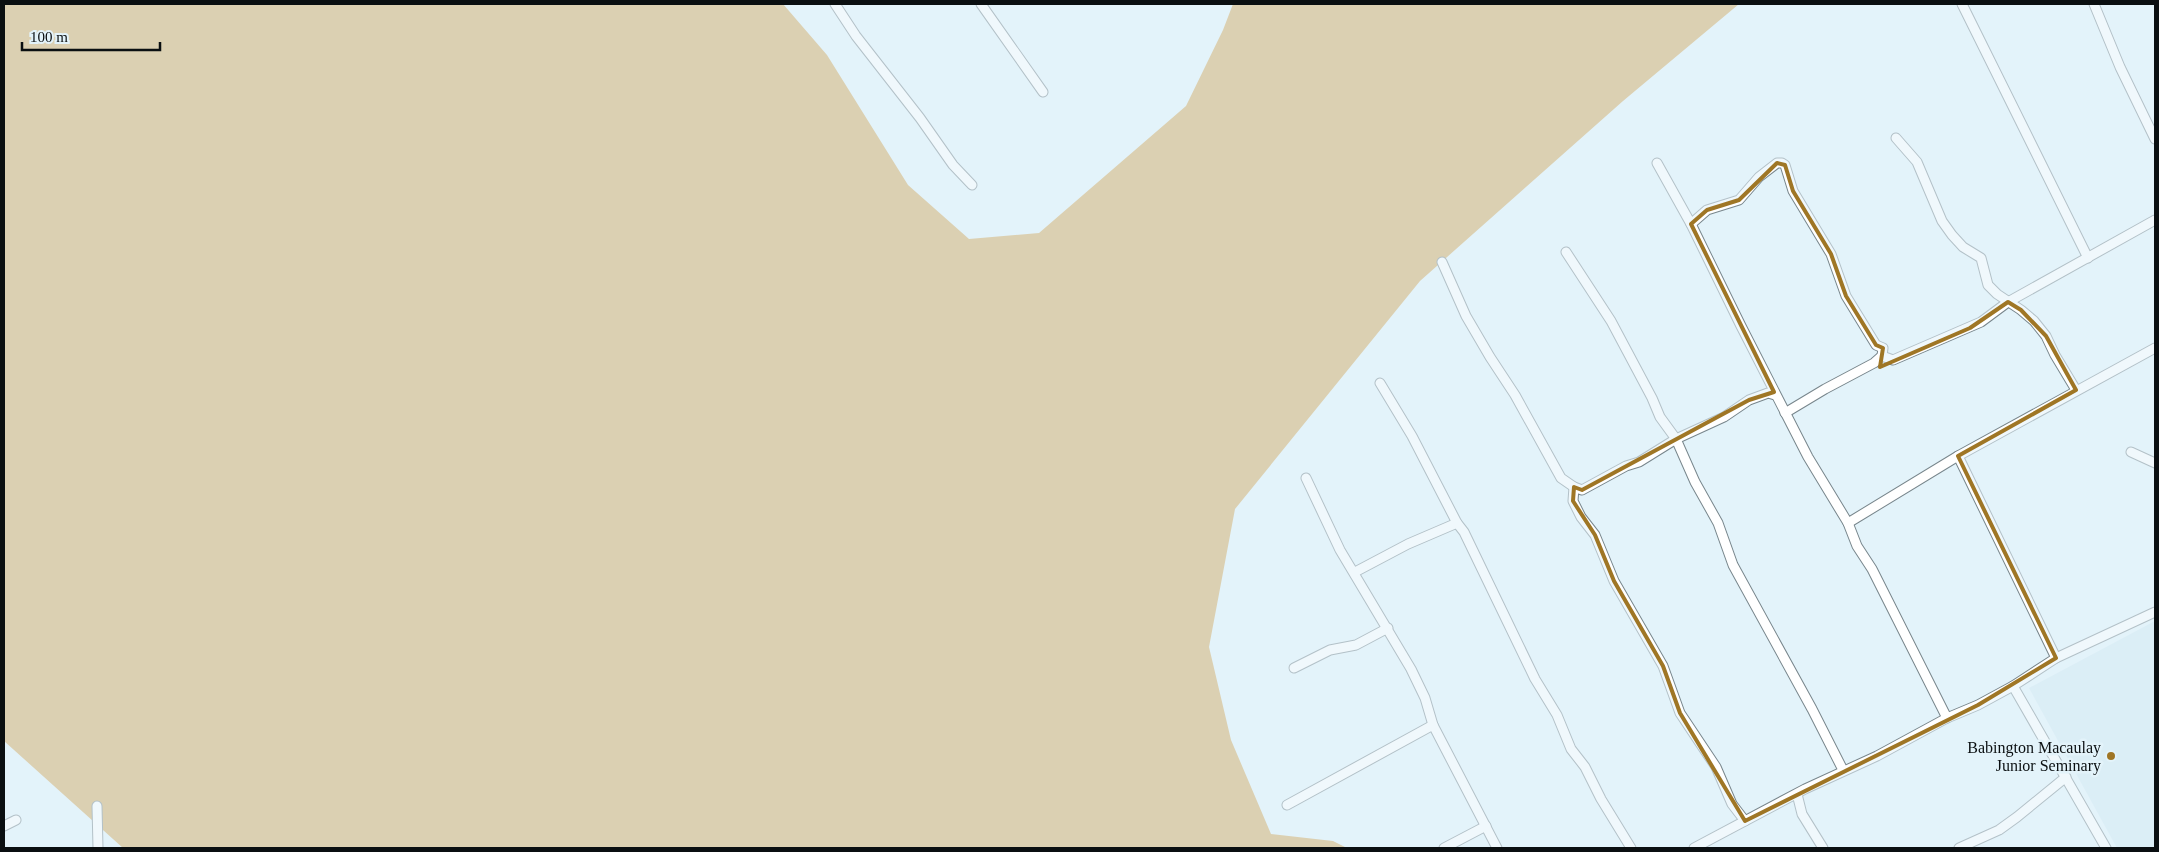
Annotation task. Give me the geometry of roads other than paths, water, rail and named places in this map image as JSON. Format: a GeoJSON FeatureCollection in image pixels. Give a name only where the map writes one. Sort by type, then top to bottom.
{"type":"FeatureCollection","features":[{"type":"Feature","properties":{"kind":"street"},"geometry":{"type":"LineString","coordinates":[[835,4],[856,36],[954,165],[972,185]]}},
{"type":"Feature","properties":{"kind":"street"},"geometry":{"type":"LineString","coordinates":[[981,4],[1043,92]]}},
{"type":"Feature","properties":{"kind":"street"},"geometry":{"type":"LineString","coordinates":[[1962,4],[2088,258]]}},
{"type":"Feature","properties":{"kind":"street"},"geometry":{"type":"LineString","coordinates":[[2094,4],[2120,67],[2155,139]]}},
{"type":"Feature","properties":{"kind":"street"},"geometry":{"type":"LineString","coordinates":[[1896,138],[1917,162],[1942,221],[1963,247],[1981,258],[1988,285],[2034,321],[2046,336],[2054,355],[2076,390]]}},
{"type":"Feature","properties":{"kind":"street"},"geometry":{"type":"LineString","coordinates":[[1691,224],[1707,210],[1739,200],[1759,177],[1782,162],[1793,191],[1820,238],[1832,254],[1846,296],[1876,345],[1883,348],[1882,356],[1874,363],[1825,388],[1785,413]]}},
{"type":"Feature","properties":{"kind":"street"},"geometry":{"type":"LineString","coordinates":[[1657,163],[1691,224],[1808,457],[1848,523],[1857,546],[1872,569],[1948,718]]}},
{"type":"Feature","properties":{"kind":"street"},"geometry":{"type":"LineString","coordinates":[[1882,356],[1893,360],[1970,328],[2008,302],[2155,220]]}},
{"type":"Feature","properties":{"kind":"street"},"geometry":{"type":"LineString","coordinates":[[1566,252],[1611,321],[1652,398],[1660,417],[1676,438],[1694,482],[1718,523],[1733,565],[1812,709],[1843,770]]}},
{"type":"Feature","properties":{"kind":"street"},"geometry":{"type":"LineString","coordinates":[[1442,262],[1466,316],[1490,357],[1515,395],[1561,478],[1574,487],[1582,490],[1626,466],[1639,462],[1676,438],[1724,417],[1758,396],[1768,393],[1775,394]]}},
{"type":"Feature","properties":{"kind":"street"},"geometry":{"type":"LineString","coordinates":[[1848,523],[1958,456],[2155,348]]}},
{"type":"Feature","properties":{"kind":"street"},"geometry":{"type":"LineString","coordinates":[[1380,383],[1412,436],[1457,523],[1464,532],[1535,679],[1557,715],[1571,749],[1585,767],[1601,799],[1631,848]]}},
{"type":"Feature","properties":{"kind":"street"},"geometry":{"type":"LineString","coordinates":[[2131,452],[2155,463]]}},
{"type":"Feature","properties":{"kind":"street"},"geometry":{"type":"LineString","coordinates":[[1958,456],[2056,658]]}},
{"type":"Feature","properties":{"kind":"street"},"geometry":{"type":"LineString","coordinates":[[1306,478],[1340,550],[1388,628],[1424,698],[1433,725],[1497,848]]}},
{"type":"Feature","properties":{"kind":"street"},"geometry":{"type":"LineString","coordinates":[[1574,487],[1573,500],[1581,517],[1594,535],[1614,581],[1663,666],[1680,713],[1716,767],[1732,804],[1745,822]]}},
{"type":"Feature","properties":{"kind":"street"},"geometry":{"type":"LineString","coordinates":[[1355,572],[1408,544],[1457,523]]}},
{"type":"Feature","properties":{"kind":"street"},"geometry":{"type":"LineString","coordinates":[[1694,848],[1843,770],[1877,756],[2013,686],[2056,658],[2155,612]]}},
{"type":"Feature","properties":{"kind":"street"},"geometry":{"type":"LineString","coordinates":[[1294,668],[1330,650],[1342,646],[1356,645],[1388,628]]}},
{"type":"Feature","properties":{"kind":"street"},"geometry":{"type":"LineString","coordinates":[[2013,686],[2106,848]]}},
{"type":"Feature","properties":{"kind":"street"},"geometry":{"type":"LineString","coordinates":[[1287,805],[1433,725]]}},
{"type":"Feature","properties":{"kind":"street"},"geometry":{"type":"LineString","coordinates":[[1959,848],[1999,830],[2066,777]]}},
{"type":"Feature","properties":{"kind":"street"},"geometry":{"type":"LineString","coordinates":[[1797,794],[1802,814],[1823,848]]}},
{"type":"Feature","properties":{"kind":"street"},"geometry":{"type":"LineString","coordinates":[[97,806],[98,848]]}},
{"type":"Feature","properties":{"kind":"street"},"geometry":{"type":"LineString","coordinates":[[4,826],[16,820]]}},
{"type":"Feature","properties":{"kind":"street"},"geometry":{"type":"LineString","coordinates":[[1444,848],[1486,826]]}},
{"type":"Feature","properties":{"kind":"place","name":"Babington Macaulay Junior Seminary"},"geometry":{"type":"Point","coordinates":[2111,756]}}]}
